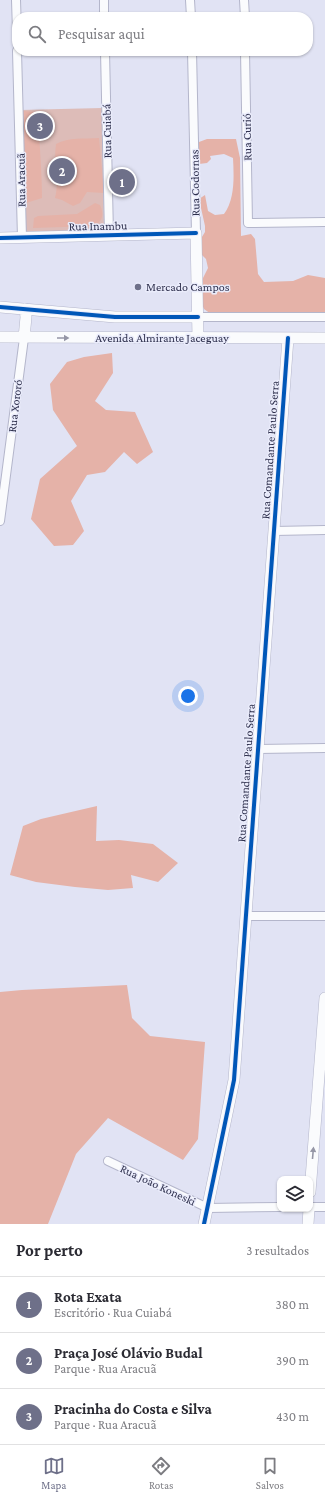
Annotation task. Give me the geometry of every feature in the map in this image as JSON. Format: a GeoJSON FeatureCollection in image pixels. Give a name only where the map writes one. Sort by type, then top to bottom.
{"type":"FeatureCollection","features":[{"type":"Feature","properties":{"kind":"street"},"geometry":{"type":"LineString","coordinates":[[16,0],[16,12]]}},
{"type":"Feature","properties":{"kind":"street"},"geometry":{"type":"LineString","coordinates":[[104,0],[104,12]]}},
{"type":"Feature","properties":{"kind":"street"},"geometry":{"type":"LineString","coordinates":[[190,0],[191,12]]}},
{"type":"Feature","properties":{"kind":"street"},"geometry":{"type":"LineString","coordinates":[[244,0],[245,12]]}},
{"type":"Feature","properties":{"kind":"street","name":"Rua Aracuã"},"geometry":{"type":"LineString","coordinates":[[18,56],[22,238]]}},
{"type":"Feature","properties":{"kind":"street","name":"Rua Cuiabá"},"geometry":{"type":"LineString","coordinates":[[105,56],[109,236]]}},
{"type":"Feature","properties":{"kind":"street","name":"Rua Codornas"},"geometry":{"type":"LineString","coordinates":[[192,56],[198,338]]}},
{"type":"Feature","properties":{"kind":"street","name":"Rua Curió"},"geometry":{"type":"LineString","coordinates":[[245,56],[248,223],[325,222]]}},
{"type":"Feature","properties":{"kind":"street","name":"Rua Inambu"},"geometry":{"type":"LineString","coordinates":[[0,238],[196,233]]}},
{"type":"Feature","properties":{"kind":"street","name":"Avenida Almirante Jaceguay"},"geometry":{"type":"LineString","coordinates":[[0,307],[115,317],[325,317]]}},
{"type":"Feature","properties":{"kind":"street"},"geometry":{"type":"LineString","coordinates":[[24,338],[26,317],[25,308]]}},
{"type":"Feature","properties":{"kind":"street","name":"Avenida Almirante Jaceguay"},"geometry":{"type":"LineString","coordinates":[[0,337],[325,338]]}},
{"type":"Feature","properties":{"kind":"street","name":"Rua Xororó"},"geometry":{"type":"LineString","coordinates":[[0,521],[24,338]]}},
{"type":"Feature","properties":{"kind":"street","name":"Rua Comandante Paulo Serra"},"geometry":{"type":"LineString","coordinates":[[204,1224],[234,1080],[288,338]]}},
{"type":"Feature","properties":{"kind":"street"},"geometry":{"type":"LineString","coordinates":[[274,531],[325,530]]}},
{"type":"Feature","properties":{"kind":"street"},"geometry":{"type":"LineString","coordinates":[[258,749],[325,748]]}},
{"type":"Feature","properties":{"kind":"street"},"geometry":{"type":"LineString","coordinates":[[246,916],[325,916]]}},
{"type":"Feature","properties":{"kind":"street"},"geometry":{"type":"LineString","coordinates":[[311,1176],[325,998]]}},
{"type":"Feature","properties":{"kind":"street","name":"Rua João Koneski"},"geometry":{"type":"LineString","coordinates":[[108,1161],[208,1208],[277,1207]]}},
{"type":"Feature","properties":{"kind":"street"},"geometry":{"type":"LineString","coordinates":[[313,1208],[325,1207]]}},
{"type":"Feature","properties":{"kind":"street"},"geometry":{"type":"LineString","coordinates":[[308,1224],[309,1212]]}},
{"type":"Feature","properties":{"kind":"shaded area"},"geometry":{"type":"Polygon","coordinates":[[[102,108],[104,232],[23,234],[20,110],[102,108]]]}},
{"type":"Feature","properties":{"kind":"shaded area"},"geometry":{"type":"Polygon","coordinates":[[[23,111],[38,112],[42,187],[42,198],[26,203],[23,111]]]}},
{"type":"Feature","properties":{"kind":"shaded area"},"geometry":{"type":"Polygon","coordinates":[[[99,138],[104,193],[87,192],[80,203],[73,206],[55,198],[57,186],[55,167],[56,144],[71,139],[99,138]]]}},
{"type":"Feature","properties":{"kind":"shaded area"},"geometry":{"type":"Polygon","coordinates":[[[207,139],[236,139],[240,158],[241,236],[251,234],[255,239],[258,274],[264,282],[293,281],[308,275],[325,278],[325,314],[211,314],[204,309],[199,298],[200,284],[208,268],[206,259],[201,254],[197,245],[205,232],[199,199],[205,195],[208,211],[215,215],[224,214],[228,208],[232,195],[233,180],[233,158],[224,154],[210,156],[211,159],[207,163],[199,164],[197,150],[199,142],[207,139]]]}},
{"type":"Feature","properties":{"kind":"shaded area"},"geometry":{"type":"Polygon","coordinates":[[[95,203],[100,205],[102,214],[100,221],[95,226],[33,228],[34,218],[38,216],[77,214],[95,203]]]}},
{"type":"Feature","properties":{"kind":"shaded area"},"geometry":{"type":"Polygon","coordinates":[[[112,353],[113,373],[95,401],[106,410],[135,412],[153,452],[137,464],[124,452],[105,472],[87,475],[71,501],[84,531],[73,545],[54,546],[31,519],[40,479],[77,446],[53,410],[50,384],[67,362],[84,357],[112,353]]]}},
{"type":"Feature","properties":{"kind":"shaded area"},"geometry":{"type":"Polygon","coordinates":[[[97,806],[96,841],[119,840],[153,844],[178,863],[158,882],[131,875],[133,888],[108,890],[36,882],[10,875],[23,826],[41,819],[97,806]]]}},
{"type":"Feature","properties":{"kind":"shaded area"},"geometry":{"type":"Polygon","coordinates":[[[127,985],[132,1018],[150,1036],[205,1042],[198,1139],[183,1160],[108,1118],[76,1154],[48,1224],[0,1224],[0,992],[127,985]]]}},
{"type":"Feature","properties":{"kind":"cycle path"},"geometry":{"type":"LineString","coordinates":[[0,238],[196,233]]}},
{"type":"Feature","properties":{"kind":"cycle path"},"geometry":{"type":"LineString","coordinates":[[0,307],[115,317],[198,317]]}},
{"type":"Feature","properties":{"kind":"cycle path"},"geometry":{"type":"LineString","coordinates":[[204,1224],[234,1080],[288,338]]}},
{"type":"Feature","properties":{"kind":"place","name":"Pracinha do Costa e Silva"},"geometry":{"type":"Point","coordinates":[40,126]}},
{"type":"Feature","properties":{"kind":"place","name":"Praça José Olávio Budal"},"geometry":{"type":"Point","coordinates":[62,171]}},
{"type":"Feature","properties":{"kind":"place","name":"Rota Exata"},"geometry":{"type":"Point","coordinates":[122,182]}},
{"type":"Feature","properties":{"kind":"place","name":"Mercado Campos"},"geometry":{"type":"Point","coordinates":[138,287]}}]}
